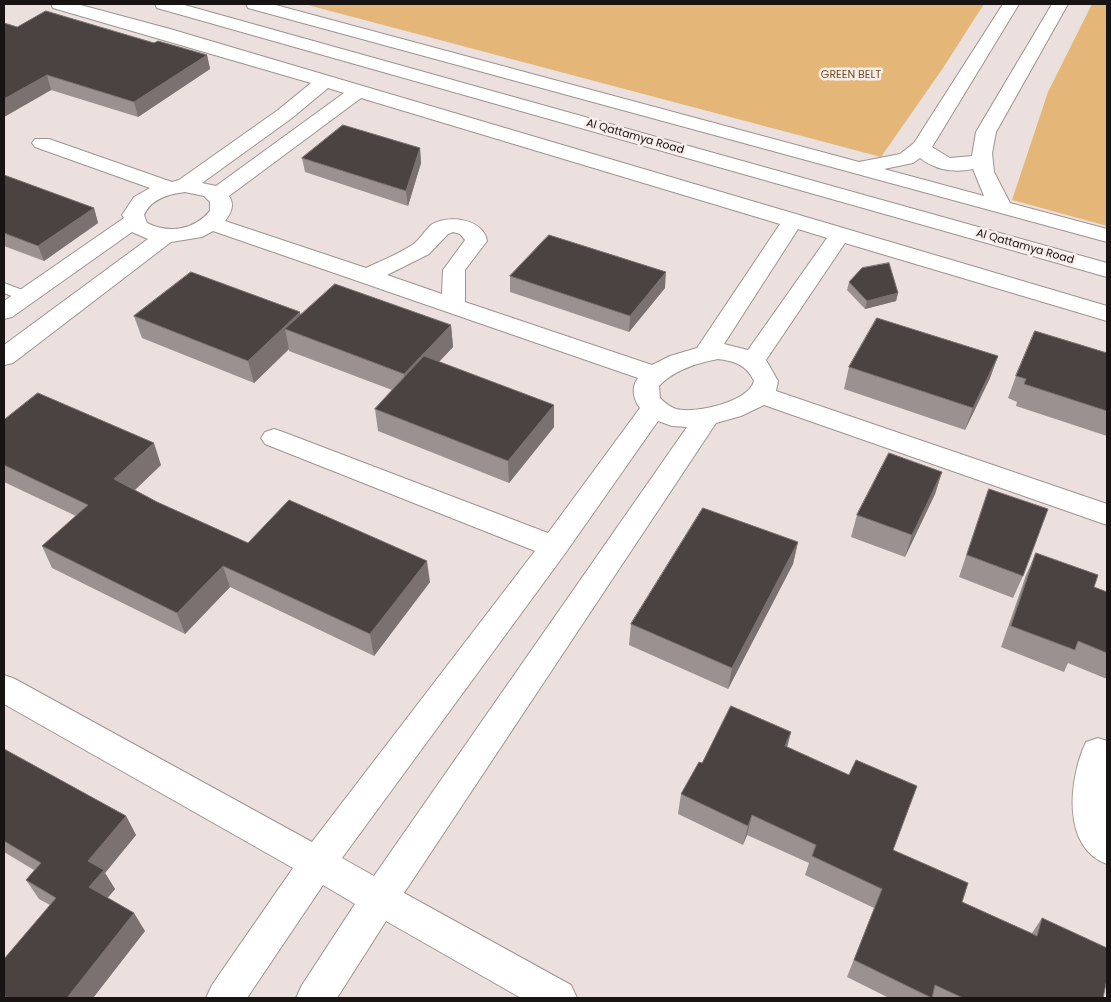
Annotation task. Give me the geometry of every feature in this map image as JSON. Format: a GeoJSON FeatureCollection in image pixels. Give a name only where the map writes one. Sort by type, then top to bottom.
{"type":"FeatureCollection","features":[{"type":"Feature","properties":{"kind":"street"},"geometry":{"type":"LineString","coordinates":[[58,4],[794,219],[1107,314]]}},
{"type":"Feature","properties":{"kind":"street","name":"Al Qattamya Road"},"geometry":{"type":"LineString","coordinates":[[162,4],[1107,270]]}},
{"type":"Feature","properties":{"kind":"street"},"geometry":{"type":"LineString","coordinates":[[254,4],[1107,236]]}},
{"type":"Feature","properties":{"kind":"street"},"geometry":{"type":"LineString","coordinates":[[852,166],[874,166],[894,163],[906,159],[922,147],[1011,4]]}},
{"type":"Feature","properties":{"kind":"street"},"geometry":{"type":"LineString","coordinates":[[1003,208],[991,191],[981,160],[986,132],[1060,4]]}},
{"type":"Feature","properties":{"kind":"street"},"geometry":{"type":"LineString","coordinates":[[359,60],[388,40]]}},
{"type":"Feature","properties":{"kind":"street"},"geometry":{"type":"LineString","coordinates":[[178,187],[278,120],[325,82]]}},
{"type":"Feature","properties":{"kind":"street"},"geometry":{"type":"LineString","coordinates":[[217,195],[357,92]]}},
{"type":"Feature","properties":{"kind":"street"},"geometry":{"type":"LineString","coordinates":[[42,143],[178,187]]}},
{"type":"Feature","properties":{"kind":"street"},"geometry":{"type":"LineString","coordinates":[[922,147],[932,158],[947,164],[964,165],[981,160]]}},
{"type":"Feature","properties":{"kind":"street"},"geometry":{"type":"LineString","coordinates":[[178,187],[204,188],[217,195],[221,200],[221,212],[211,223],[186,234],[166,236],[145,231],[134,221],[135,208],[159,191],[178,187]]}},
{"type":"Feature","properties":{"kind":"street"},"geometry":{"type":"LineString","coordinates":[[706,353],[794,219]]}},
{"type":"Feature","properties":{"kind":"street"},"geometry":{"type":"LineString","coordinates":[[4,312],[134,221]]}},
{"type":"Feature","properties":{"kind":"street"},"geometry":{"type":"LineString","coordinates":[[211,223],[653,374]]}},
{"type":"Feature","properties":{"kind":"street"},"geometry":{"type":"LineString","coordinates":[[367,277],[421,250],[440,229],[453,226],[466,228],[475,234],[476,241],[456,263],[452,271],[454,306]]}},
{"type":"Feature","properties":{"kind":"street"},"geometry":{"type":"LineString","coordinates":[[753,361],[841,233]]}},
{"type":"Feature","properties":{"kind":"street"},"geometry":{"type":"LineString","coordinates":[[4,356],[166,236]]}},
{"type":"Feature","properties":{"kind":"street"},"geometry":{"type":"LineString","coordinates":[[731,352],[753,361],[760,367],[766,381],[761,395],[748,403],[696,419],[673,417],[654,408],[647,400],[646,384],[653,374],[706,353],[731,352]]}},
{"type":"Feature","properties":{"kind":"street"},"geometry":{"type":"LineString","coordinates":[[761,395],[1107,515]]}},
{"type":"Feature","properties":{"kind":"street"},"geometry":{"type":"LineString","coordinates":[[225,998],[316,864],[554,547],[654,408]]}},
{"type":"Feature","properties":{"kind":"street"},"geometry":{"type":"LineString","coordinates":[[315,998],[380,898],[707,417]]}},
{"type":"Feature","properties":{"kind":"street"},"geometry":{"type":"LineString","coordinates":[[274,438],[554,547]]}},
{"type":"Feature","properties":{"kind":"street"},"geometry":{"type":"LineString","coordinates":[[4,688],[558,998]]}},
{"type":"Feature","properties":{"kind":"street"},"geometry":{"type":"LineString","coordinates":[[1098,752],[1087,798],[1088,812],[1093,828],[1107,848]]}},
{"type":"Feature","properties":{"kind":"lane"},"geometry":{"type":"LineString","coordinates":[[4,288],[26,296]]}},
{"type":"Feature","properties":{"kind":"green space","name":"GREEN BELT"},"geometry":{"type":"Polygon","coordinates":[[[304,4],[984,4],[943,68],[881,157],[304,4]]]}},
{"type":"Feature","properties":{"kind":"green space"},"geometry":{"type":"Polygon","coordinates":[[[1092,4],[1107,4],[1107,226],[1012,200],[1048,92],[1092,4]]]}},
{"type":"Feature","properties":{"kind":"building"},"geometry":{"type":"Polygon","coordinates":[[[46,11],[154,43],[158,41],[207,55],[134,102],[47,75],[4,99],[4,23],[17,27],[46,11]]]}},
{"type":"Feature","properties":{"kind":"building"},"geometry":{"type":"Polygon","coordinates":[[[343,125],[420,148],[406,191],[302,158],[343,125]]]}},
{"type":"Feature","properties":{"kind":"building"},"geometry":{"type":"Polygon","coordinates":[[[4,175],[94,208],[38,246],[4,233],[4,175]]]}},
{"type":"Feature","properties":{"kind":"building"},"geometry":{"type":"Polygon","coordinates":[[[549,235],[666,272],[630,316],[510,276],[549,235]]]}},
{"type":"Feature","properties":{"kind":"building"},"geometry":{"type":"Polygon","coordinates":[[[889,263],[898,293],[867,301],[849,282],[862,268],[889,263]]]}},
{"type":"Feature","properties":{"kind":"building"},"geometry":{"type":"Polygon","coordinates":[[[191,272],[300,312],[248,361],[134,316],[191,272]]]}},
{"type":"Feature","properties":{"kind":"building"},"geometry":{"type":"Polygon","coordinates":[[[335,284],[451,325],[404,374],[285,329],[335,284]]]}},
{"type":"Feature","properties":{"kind":"building"},"geometry":{"type":"Polygon","coordinates":[[[877,318],[998,356],[973,408],[849,367],[877,318]]]}},
{"type":"Feature","properties":{"kind":"building"},"geometry":{"type":"Polygon","coordinates":[[[1035,331],[1107,353],[1107,411],[1024,384],[1026,379],[1016,376],[1035,331]]]}},
{"type":"Feature","properties":{"kind":"building"},"geometry":{"type":"Polygon","coordinates":[[[424,356],[554,405],[508,461],[375,409],[424,356]]]}},
{"type":"Feature","properties":{"kind":"building"},"geometry":{"type":"Polygon","coordinates":[[[38,393],[154,443],[114,479],[157,502],[248,543],[289,500],[427,561],[370,634],[223,566],[177,613],[42,546],[88,505],[4,465],[4,420],[38,393]]]}},
{"type":"Feature","properties":{"kind":"building"},"geometry":{"type":"Polygon","coordinates":[[[889,453],[942,472],[912,535],[857,515],[889,453]]]}},
{"type":"Feature","properties":{"kind":"building"},"geometry":{"type":"Polygon","coordinates":[[[989,489],[1048,509],[1023,576],[967,555],[989,489]]]}},
{"type":"Feature","properties":{"kind":"building"},"geometry":{"type":"Polygon","coordinates":[[[703,508],[798,542],[732,668],[631,624],[703,508]]]}},
{"type":"Feature","properties":{"kind":"building"},"geometry":{"type":"Polygon","coordinates":[[[1036,553],[1098,575],[1094,587],[1107,592],[1107,653],[1078,641],[1075,650],[1011,626],[1036,553]]]}},
{"type":"Feature","properties":{"kind":"building"},"geometry":{"type":"Polygon","coordinates":[[[731,706],[791,732],[785,746],[849,775],[856,760],[917,786],[893,850],[968,883],[962,902],[1037,936],[1042,918],[1107,948],[1107,979],[1103,998],[963,998],[935,985],[932,998],[854,960],[882,889],[812,856],[816,845],[752,815],[748,826],[681,794],[699,762],[702,763],[731,706]]]}},
{"type":"Feature","properties":{"kind":"building"},"geometry":{"type":"Polygon","coordinates":[[[4,749],[126,816],[88,861],[104,870],[89,887],[134,913],[67,998],[7,998],[4,996],[4,959],[56,898],[26,880],[41,863],[4,841],[4,749]]]}}]}
